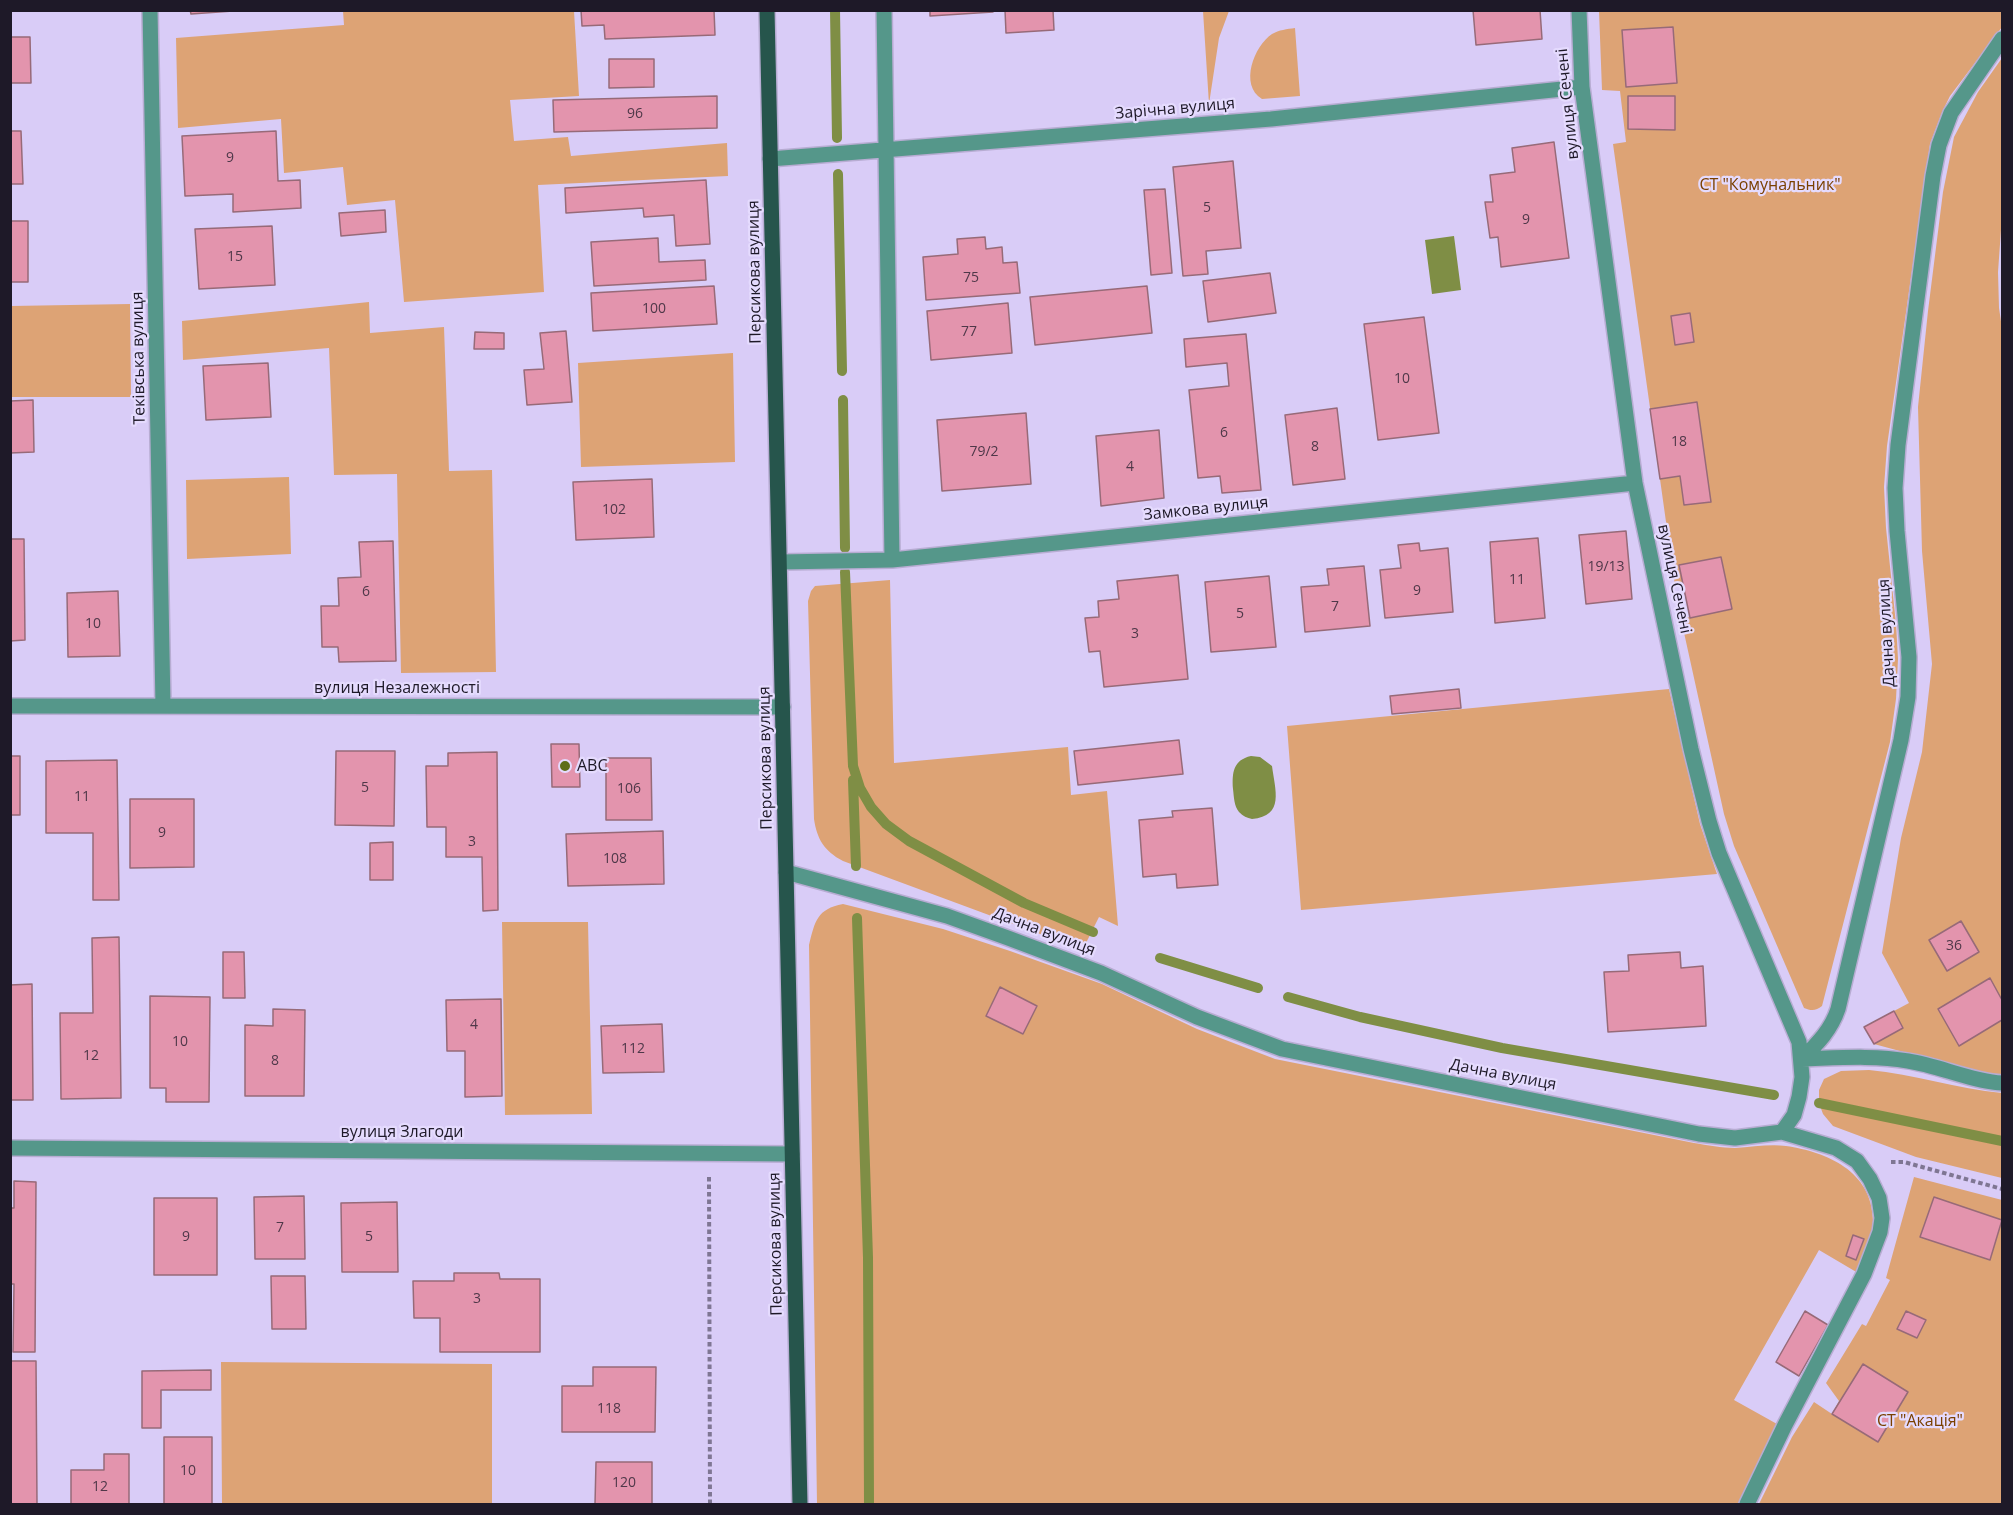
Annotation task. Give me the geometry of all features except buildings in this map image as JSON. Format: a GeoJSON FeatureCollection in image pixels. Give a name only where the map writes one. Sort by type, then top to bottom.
{"type":"FeatureCollection","features":[{"type":"Feature","properties":{"kind":"main road","name":"Персикова вулиця"},"geometry":{"type":"LineString","coordinates":[[767,10],[800,1504]]}},
{"type":"Feature","properties":{"kind":"street","name":"Теківська вулиця"},"geometry":{"type":"LineString","coordinates":[[150,10],[163,705]]}},
{"type":"Feature","properties":{"kind":"street"},"geometry":{"type":"LineString","coordinates":[[884,10],[892,560]]}},
{"type":"Feature","properties":{"kind":"street","name":"вулиця Сечені"},"geometry":{"type":"LineString","coordinates":[[1579,10],[1582,87],[1635,483],[1691,749],[1719,853],[1794,1027],[1802,1059],[1802,1077],[1794,1115],[1782,1132]]}},
{"type":"Feature","properties":{"kind":"street","name":"Дачна вулиця"},"geometry":{"type":"LineString","coordinates":[[1802,1059],[1824,1037],[1838,1009],[1901,740],[1908,698],[1910,657],[1897,531],[1895,488],[1898,445],[1939,145],[1951,113],[1960,97],[2002,39]]}},
{"type":"Feature","properties":{"kind":"street","name":"Зарічна вулиця"},"geometry":{"type":"LineString","coordinates":[[770,159],[1271,119],[1582,87]]}},
{"type":"Feature","properties":{"kind":"street","name":"Замкова вулиця"},"geometry":{"type":"LineString","coordinates":[[780,562],[892,560],[1635,483]]}},
{"type":"Feature","properties":{"kind":"street","name":"вулиця Незалежності"},"geometry":{"type":"LineString","coordinates":[[10,706],[783,707]]}},
{"type":"Feature","properties":{"kind":"street","name":"Дачна вулиця"},"geometry":{"type":"LineString","coordinates":[[786,872],[947,916],[1101,973],[1197,1017],[1282,1049],[1699,1134],[1735,1138],[1782,1132],[1836,1148],[1857,1161],[1870,1179],[1879,1198],[1882,1218],[1877,1242],[1864,1274],[1785,1425],[1747,1504]]}},
{"type":"Feature","properties":{"kind":"street"},"geometry":{"type":"LineString","coordinates":[[1802,1059],[1862,1058],[1910,1061],[1971,1078],[2002,1083]]}},
{"type":"Feature","properties":{"kind":"street","name":"вулиця Злагоди"},"geometry":{"type":"LineString","coordinates":[[10,1148],[792,1154]]}},
{"type":"Feature","properties":{"kind":"path"},"geometry":{"type":"LineString","coordinates":[[709,1153],[710,1504]]}},
{"type":"Feature","properties":{"kind":"path"},"geometry":{"type":"LineString","coordinates":[[1857,1161],[1904,1162],[2002,1189]]}},
{"type":"Feature","properties":{"kind":"green space"},"geometry":{"type":"Polygon","coordinates":[[[343,11],[574,11],[579,96],[510,100],[514,141],[568,137],[571,156],[727,143],[728,176],[538,185],[544,292],[404,302],[395,200],[347,205],[343,167],[284,173],[281,119],[178,128],[176,38],[344,25],[343,11]]]}},
{"type":"Feature","properties":{"kind":"green space"},"geometry":{"type":"Polygon","coordinates":[[[1203,11],[1229,11],[1219,38],[1209,104],[1203,11]]]}},
{"type":"Feature","properties":{"kind":"green space","name":"СТ \"Комунальник\""},"geometry":{"type":"Polygon","coordinates":[[[1599,11],[2002,11],[2002,27],[1950,96],[1930,144],[1887,446],[1884,487],[1898,659],[1896,699],[1890,742],[1822,1006],[1816,1010],[1804,1008],[1734,846],[1724,814],[1681,619],[1690,617],[1683,585],[1675,586],[1613,144],[1626,142],[1620,91],[1602,90],[1599,11]]]}},
{"type":"Feature","properties":{"kind":"green space"},"geometry":{"type":"Polygon","coordinates":[[[1295,28],[1300,96],[1262,99],[1251,85],[1250,75],[1255,56],[1265,40],[1272,34],[1295,28]]]}},
{"type":"Feature","properties":{"kind":"green space"},"geometry":{"type":"Polygon","coordinates":[[[2002,58],[2002,216],[1998,272],[2002,328],[2002,1075],[1977,1072],[1874,1044],[1864,1027],[1909,1003],[1882,953],[1901,838],[1922,752],[1932,664],[1922,551],[1918,407],[1943,192],[1954,137],[1978,92],[2002,58]]]}},
{"type":"Feature","properties":{"kind":"green space"},"geometry":{"type":"Polygon","coordinates":[[[369,302],[370,333],[444,327],[449,471],[492,470],[496,672],[401,673],[397,474],[334,475],[329,348],[183,360],[182,321],[369,302]]]}},
{"type":"Feature","properties":{"kind":"green space"},"geometry":{"type":"Polygon","coordinates":[[[130,304],[131,397],[11,397],[11,306],[130,304]]]}},
{"type":"Feature","properties":{"kind":"green space"},"geometry":{"type":"Polygon","coordinates":[[[733,353],[735,462],[581,467],[578,363],[733,353]]]}},
{"type":"Feature","properties":{"kind":"green space"},"geometry":{"type":"Polygon","coordinates":[[[289,477],[291,554],[187,559],[186,480],[289,477]]]}},
{"type":"Feature","properties":{"kind":"green space"},"geometry":{"type":"Polygon","coordinates":[[[890,580],[894,763],[1068,747],[1071,795],[1107,791],[1118,926],[1099,917],[1084,947],[1078,948],[843,861],[826,849],[819,838],[814,819],[808,601],[815,586],[890,580]]]}},
{"type":"Feature","properties":{"kind":"green space"},"geometry":{"type":"Polygon","coordinates":[[[1669,689],[1700,824],[1717,874],[1301,910],[1287,726],[1669,689]]]}},
{"type":"Feature","properties":{"kind":"green space"},"geometry":{"type":"Polygon","coordinates":[[[843,904],[943,929],[1102,984],[1197,1029],[1275,1059],[1694,1143],[1730,1148],[1780,1145],[1817,1153],[1844,1167],[1865,1189],[1871,1203],[1873,1220],[1868,1247],[1858,1273],[1819,1250],[1734,1400],[1777,1424],[1738,1504],[817,1504],[809,945],[813,929],[822,913],[843,904]]]}},
{"type":"Feature","properties":{"kind":"green space"},"geometry":{"type":"Polygon","coordinates":[[[502,922],[588,922],[592,1114],[505,1115],[502,922]]]}},
{"type":"Feature","properties":{"kind":"green space"},"geometry":{"type":"Polygon","coordinates":[[[1869,1070],[2002,1093],[2002,1178],[1916,1157],[1833,1126],[1823,1114],[1819,1103],[1819,1090],[1824,1079],[1841,1071],[1869,1070]]]}},
{"type":"Feature","properties":{"kind":"green space","name":"СТ \"Акація\""},"geometry":{"type":"Polygon","coordinates":[[[1914,1177],[2002,1200],[2002,1504],[1759,1504],[1792,1437],[1814,1402],[1832,1414],[1839,1401],[1826,1383],[1862,1324],[1866,1326],[1890,1280],[1886,1278],[1914,1177]]]}},
{"type":"Feature","properties":{"kind":"green space"},"geometry":{"type":"Polygon","coordinates":[[[221,1362],[492,1364],[492,1504],[222,1504],[221,1362]]]}},
{"type":"Feature","properties":{"kind":"shaded area"},"geometry":{"type":"Polygon","coordinates":[[[1454,236],[1461,290],[1432,294],[1425,240],[1454,236]]]}},
{"type":"Feature","properties":{"kind":"shaded area"},"geometry":{"type":"Polygon","coordinates":[[[1251,756],[1260,757],[1272,766],[1276,793],[1274,807],[1269,813],[1252,819],[1237,810],[1233,783],[1237,764],[1251,756]]]}},
{"type":"Feature","properties":{"kind":"waterway"},"geometry":{"type":"LineString","coordinates":[[835,10],[837,138]]}},
{"type":"Feature","properties":{"kind":"waterway"},"geometry":{"type":"LineString","coordinates":[[838,174],[842,371]]}},
{"type":"Feature","properties":{"kind":"waterway"},"geometry":{"type":"LineString","coordinates":[[843,400],[845,548]]}},
{"type":"Feature","properties":{"kind":"waterway"},"geometry":{"type":"LineString","coordinates":[[845,572],[853,766],[860,788],[871,807],[886,824],[909,841],[1024,903],[1093,932]]}},
{"type":"Feature","properties":{"kind":"waterway"},"geometry":{"type":"LineString","coordinates":[[853,780],[856,866]]}},
{"type":"Feature","properties":{"kind":"waterway"},"geometry":{"type":"LineString","coordinates":[[857,918],[868,1258],[869,1504]]}},
{"type":"Feature","properties":{"kind":"waterway"},"geometry":{"type":"LineString","coordinates":[[1160,958],[1258,988]]}},
{"type":"Feature","properties":{"kind":"waterway"},"geometry":{"type":"LineString","coordinates":[[1288,997],[1360,1017],[1502,1048],[1774,1095]]}},
{"type":"Feature","properties":{"kind":"waterway"},"geometry":{"type":"LineString","coordinates":[[1819,1103],[2002,1141]]}},
{"type":"Feature","properties":{"kind":"place","name":"ABC"},"geometry":{"type":"Point","coordinates":[565,766]}}]}
